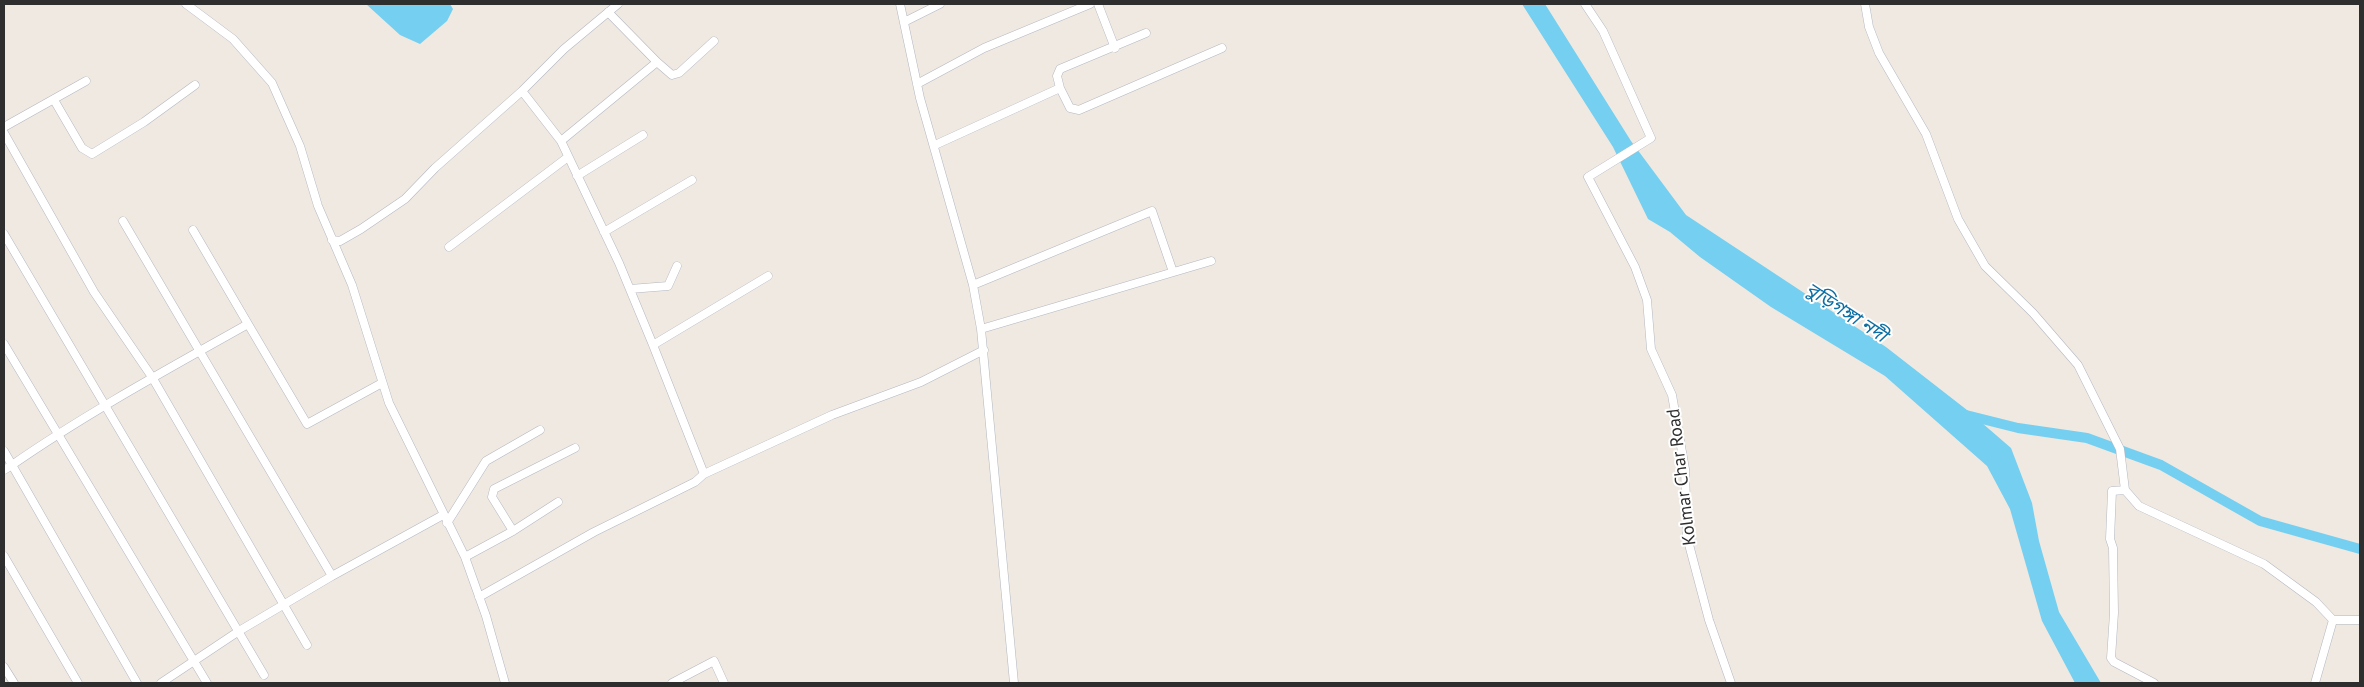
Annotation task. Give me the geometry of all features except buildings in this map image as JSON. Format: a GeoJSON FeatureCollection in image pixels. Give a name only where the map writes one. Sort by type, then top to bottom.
{"type":"FeatureCollection","features":[{"type":"Feature","properties":{"kind":"street"},"geometry":{"type":"LineString","coordinates":[[186,4],[233,39],[272,83],[300,146],[318,206],[352,285],[389,403],[443,515],[466,557],[505,683]]}},
{"type":"Feature","properties":{"kind":"street"},"geometry":{"type":"LineString","coordinates":[[332,240],[340,241],[405,199],[435,168],[522,91],[564,48],[618,4]]}},
{"type":"Feature","properties":{"kind":"street"},"geometry":{"type":"LineString","coordinates":[[900,4],[917,84],[973,285],[981,328],[1014,683]]}},
{"type":"Feature","properties":{"kind":"street"},"geometry":{"type":"LineString","coordinates":[[904,22],[940,4]]}},
{"type":"Feature","properties":{"kind":"street"},"geometry":{"type":"LineString","coordinates":[[917,84],[984,48],[1090,4]]}},
{"type":"Feature","properties":{"kind":"street"},"geometry":{"type":"LineString","coordinates":[[1098,4],[1115,48]]}},
{"type":"Feature","properties":{"kind":"street","name":"Kolmar Char Road"},"geometry":{"type":"LineString","coordinates":[[1586,4],[1602,31],[1651,138],[1608,163],[1588,178],[1635,267],[1646,300],[1651,349],[1672,395],[1676,412],[1685,469],[1687,537],[1709,620],[1731,683]]}},
{"type":"Feature","properties":{"kind":"street"},"geometry":{"type":"LineString","coordinates":[[1865,4],[1868,27],[1879,52],[1926,134],[1962,227],[1985,266],[2033,312],[2078,366],[2120,449],[2125,490],[2139,506],[2264,564],[2316,602],[2333,620],[2360,620]]}},
{"type":"Feature","properties":{"kind":"street"},"geometry":{"type":"LineString","coordinates":[[608,12],[657,62],[672,74],[676,75],[714,41]]}},
{"type":"Feature","properties":{"kind":"street"},"geometry":{"type":"LineString","coordinates":[[1146,33],[1115,48],[1060,69],[1057,76],[1060,88],[1070,108],[1079,110],[1222,48]]}},
{"type":"Feature","properties":{"kind":"street"},"geometry":{"type":"LineString","coordinates":[[561,141],[657,62]]}},
{"type":"Feature","properties":{"kind":"street"},"geometry":{"type":"LineString","coordinates":[[4,127],[86,81]]}},
{"type":"Feature","properties":{"kind":"street"},"geometry":{"type":"LineString","coordinates":[[54,100],[82,148],[92,154],[144,122],[195,85]]}},
{"type":"Feature","properties":{"kind":"street"},"geometry":{"type":"LineString","coordinates":[[935,145],[1060,88]]}},
{"type":"Feature","properties":{"kind":"street"},"geometry":{"type":"LineString","coordinates":[[522,91],[561,141],[630,289],[704,474]]}},
{"type":"Feature","properties":{"kind":"street"},"geometry":{"type":"LineString","coordinates":[[4,133],[94,292],[152,377],[307,644]]}},
{"type":"Feature","properties":{"kind":"street"},"geometry":{"type":"LineString","coordinates":[[577,176],[643,135]]}},
{"type":"Feature","properties":{"kind":"street"},"geometry":{"type":"LineString","coordinates":[[449,247],[568,156]]}},
{"type":"Feature","properties":{"kind":"street"},"geometry":{"type":"LineString","coordinates":[[604,232],[692,180]]}},
{"type":"Feature","properties":{"kind":"street"},"geometry":{"type":"LineString","coordinates":[[973,285],[1152,210],[1173,272]]}},
{"type":"Feature","properties":{"kind":"street"},"geometry":{"type":"LineString","coordinates":[[123,222],[201,350],[332,576]]}},
{"type":"Feature","properties":{"kind":"street"},"geometry":{"type":"LineString","coordinates":[[192,230],[307,424],[382,383]]}},
{"type":"Feature","properties":{"kind":"street"},"geometry":{"type":"LineString","coordinates":[[4,234],[264,675]]}},
{"type":"Feature","properties":{"kind":"street"},"geometry":{"type":"LineString","coordinates":[[981,328],[1211,261]]}},
{"type":"Feature","properties":{"kind":"street"},"geometry":{"type":"LineString","coordinates":[[630,289],[668,286],[676,266]]}},
{"type":"Feature","properties":{"kind":"street"},"geometry":{"type":"LineString","coordinates":[[653,345],[768,276]]}},
{"type":"Feature","properties":{"kind":"street"},"geometry":{"type":"LineString","coordinates":[[4,470],[58,433],[152,377],[248,324]]}},
{"type":"Feature","properties":{"kind":"street"},"geometry":{"type":"LineString","coordinates":[[4,344],[207,683]]}},
{"type":"Feature","properties":{"kind":"street"},"geometry":{"type":"LineString","coordinates":[[479,597],[594,532],[695,482],[704,474],[832,415],[921,382],[984,350]]}},
{"type":"Feature","properties":{"kind":"street"},"geometry":{"type":"LineString","coordinates":[[447,523],[486,461],[540,430]]}},
{"type":"Feature","properties":{"kind":"street"},"geometry":{"type":"LineString","coordinates":[[513,531],[492,497],[494,489],[575,448]]}},
{"type":"Feature","properties":{"kind":"street"},"geometry":{"type":"LineString","coordinates":[[4,451],[137,683]]}},
{"type":"Feature","properties":{"kind":"street"},"geometry":{"type":"LineString","coordinates":[[2125,490],[2112,492],[2110,539],[2113,548],[2114,612],[2111,658],[2114,662],[2154,683]]}},
{"type":"Feature","properties":{"kind":"street"},"geometry":{"type":"LineString","coordinates":[[466,557],[513,531],[558,502]]}},
{"type":"Feature","properties":{"kind":"street"},"geometry":{"type":"LineString","coordinates":[[161,683],[283,604],[443,515]]}},
{"type":"Feature","properties":{"kind":"street"},"geometry":{"type":"LineString","coordinates":[[4,556],[78,683]]}},
{"type":"Feature","properties":{"kind":"street"},"geometry":{"type":"LineString","coordinates":[[2315,683],[2333,620]]}},
{"type":"Feature","properties":{"kind":"street"},"geometry":{"type":"LineString","coordinates":[[672,683],[714,661],[724,683]]}},
{"type":"Feature","properties":{"kind":"street"},"geometry":{"type":"LineString","coordinates":[[4,667],[14,683]]}},
{"type":"Feature","properties":{"kind":"water"},"geometry":{"type":"Polygon","coordinates":[[[366,4],[450,4],[453,9],[447,21],[420,44],[400,35],[366,4]]]}},
{"type":"Feature","properties":{"kind":"water"},"geometry":{"type":"Polygon","coordinates":[[[1522,4],[1545,4],[1631,141],[1686,215],[1886,347],[1967,410],[2011,448],[2032,503],[2039,541],[2059,612],[2101,683],[2075,683],[2042,621],[2010,509],[1987,466],[1885,376],[1771,307],[1700,257],[1670,232],[1648,219],[1613,147],[1522,4]]]}},
{"type":"Feature","properties":{"kind":"waterway"},"geometry":{"type":"LineString","coordinates":[[1962,414],[2018,428],[2087,438],[2161,465],[2260,521],[2360,549]]}},
{"type":"Feature","properties":{"kind":"water label","name":"বুড়িগঙ্গা নদী"},"geometry":{"type":"Point","coordinates":[1846,313]}}]}
